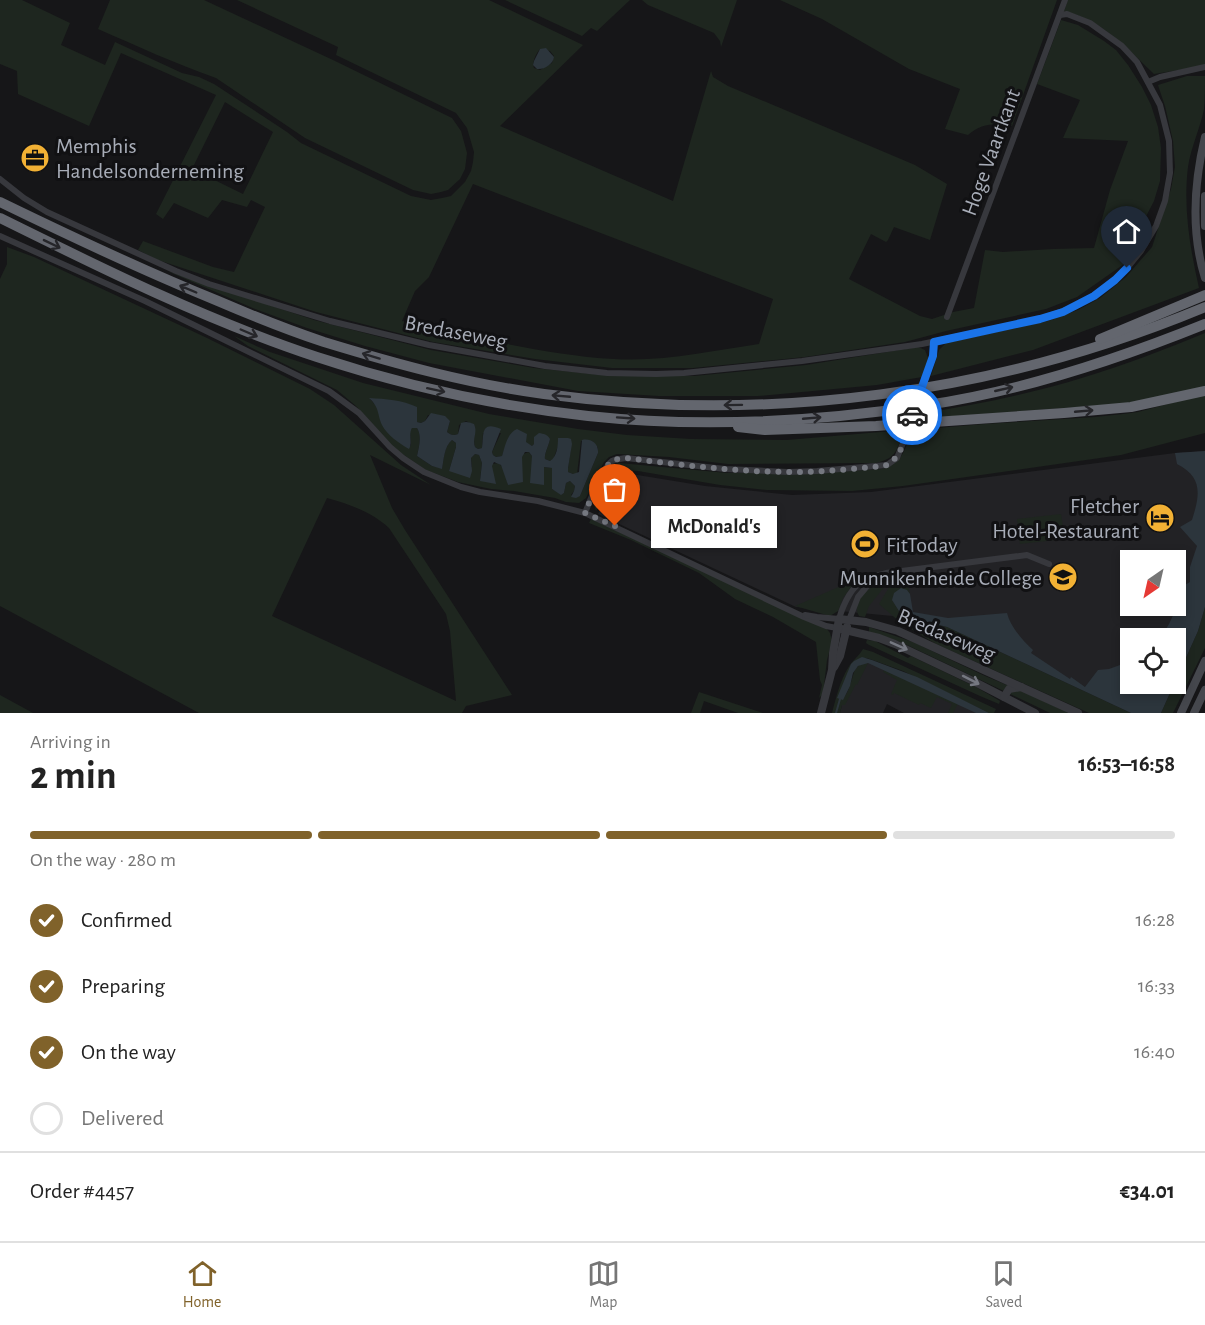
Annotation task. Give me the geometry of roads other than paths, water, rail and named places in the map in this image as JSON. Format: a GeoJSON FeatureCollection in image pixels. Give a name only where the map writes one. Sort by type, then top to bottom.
{"type":"FeatureCollection","features":[{"type":"Feature","properties":{"kind":"highway"},"geometry":{"type":"LineString","coordinates":[[0,201],[68,235],[181,286],[267,322],[321,341],[417,369],[473,381],[544,394],[620,401],[693,405],[768,404],[846,399],[904,391],[966,381],[1026,367],[1117,340],[1205,307]]}},
{"type":"Feature","properties":{"kind":"highway"},"geometry":{"type":"LineString","coordinates":[[0,218],[179,303],[250,333],[317,357],[413,385],[541,410],[765,430],[876,426],[1131,407],[1205,391]]}},
{"type":"Feature","properties":{"kind":"highway"},"geometry":{"type":"LineString","coordinates":[[1084,350],[1104,337],[1152,319],[1205,295]]}},
{"type":"Feature","properties":{"kind":"highway"},"geometry":{"type":"LineString","coordinates":[[690,422],[795,419],[861,414],[930,405],[1007,389],[1080,369],[1148,347],[1205,324]]}},
{"type":"Feature","properties":{"kind":"main road"},"geometry":{"type":"LineString","coordinates":[[1204,275],[1195,214],[1200,159],[1205,137]]}},
{"type":"Feature","properties":{"kind":"main road"},"geometry":{"type":"LineString","coordinates":[[1205,196],[1205,226]]}},
{"type":"Feature","properties":{"kind":"main road"},"geometry":{"type":"LineString","coordinates":[[1181,713],[1205,662]]}},
{"type":"Feature","properties":{"kind":"main road"},"geometry":{"type":"LineString","coordinates":[[1194,713],[1205,690]]}},
{"type":"Feature","properties":{"kind":"street","name":"Hoge Vaartkant"},"geometry":{"type":"LineString","coordinates":[[947,317],[1065,0]]}},
{"type":"Feature","properties":{"kind":"street","name":"Bredaseweg"},"geometry":{"type":"LineString","coordinates":[[0,180],[47,212],[209,284],[330,321],[429,345],[545,366],[606,373],[684,373],[802,361],[934,342],[1040,319],[1063,312],[1094,296],[1115,280],[1135,260],[1156,226],[1165,201],[1170,173],[1169,141],[1164,116],[1137,62],[1122,45],[1090,23],[1067,14],[1060,15]]}},
{"type":"Feature","properties":{"kind":"street"},"geometry":{"type":"LineString","coordinates":[[1148,82],[1205,67]]}},
{"type":"Feature","properties":{"kind":"street","name":"Bredaseweg"},"geometry":{"type":"LineString","coordinates":[[0,236],[145,301],[329,391],[359,413],[390,447],[424,472],[480,492],[538,501],[585,513],[815,622],[895,644],[1035,713]]}},
{"type":"Feature","properties":{"kind":"street"},"geometry":{"type":"LineString","coordinates":[[585,513],[608,465],[620,459],[725,469],[807,472],[884,466],[895,460],[903,443],[931,361],[934,342]]}},
{"type":"Feature","properties":{"kind":"street"},"geometry":{"type":"LineString","coordinates":[[821,713],[832,670],[839,619],[847,598],[866,579],[886,573],[1027,555],[1049,564]]}},
{"type":"Feature","properties":{"kind":"street"},"geometry":{"type":"LineString","coordinates":[[832,670],[840,656],[849,620],[858,597],[874,578]]}},
{"type":"Feature","properties":{"kind":"street","name":"Bredaseweg"},"geometry":{"type":"LineString","coordinates":[[796,612],[873,624],[898,631],[1078,713]]}},
{"type":"Feature","properties":{"kind":"street"},"geometry":{"type":"LineString","coordinates":[[1004,697],[1009,688],[1022,687]]}},
{"type":"Feature","properties":{"kind":"waterway"},"geometry":{"type":"LineString","coordinates":[[836,713],[840,699]]}},
{"type":"Feature","properties":{"kind":"place","name":"Memphis Handelsonderneming"},"geometry":{"type":"Point","coordinates":[35,158]}},
{"type":"Feature","properties":{"kind":"place","name":"Fletcher Hotel-Restaurant"},"geometry":{"type":"Point","coordinates":[1160,518]}},
{"type":"Feature","properties":{"kind":"place","name":"McDonald's"},"geometry":{"type":"Point","coordinates":[615,526]}},
{"type":"Feature","properties":{"kind":"place","name":"FitToday"},"geometry":{"type":"Point","coordinates":[865,544]}},
{"type":"Feature","properties":{"kind":"place","name":"Munnikenheide College"},"geometry":{"type":"Point","coordinates":[1063,577]}}]}
